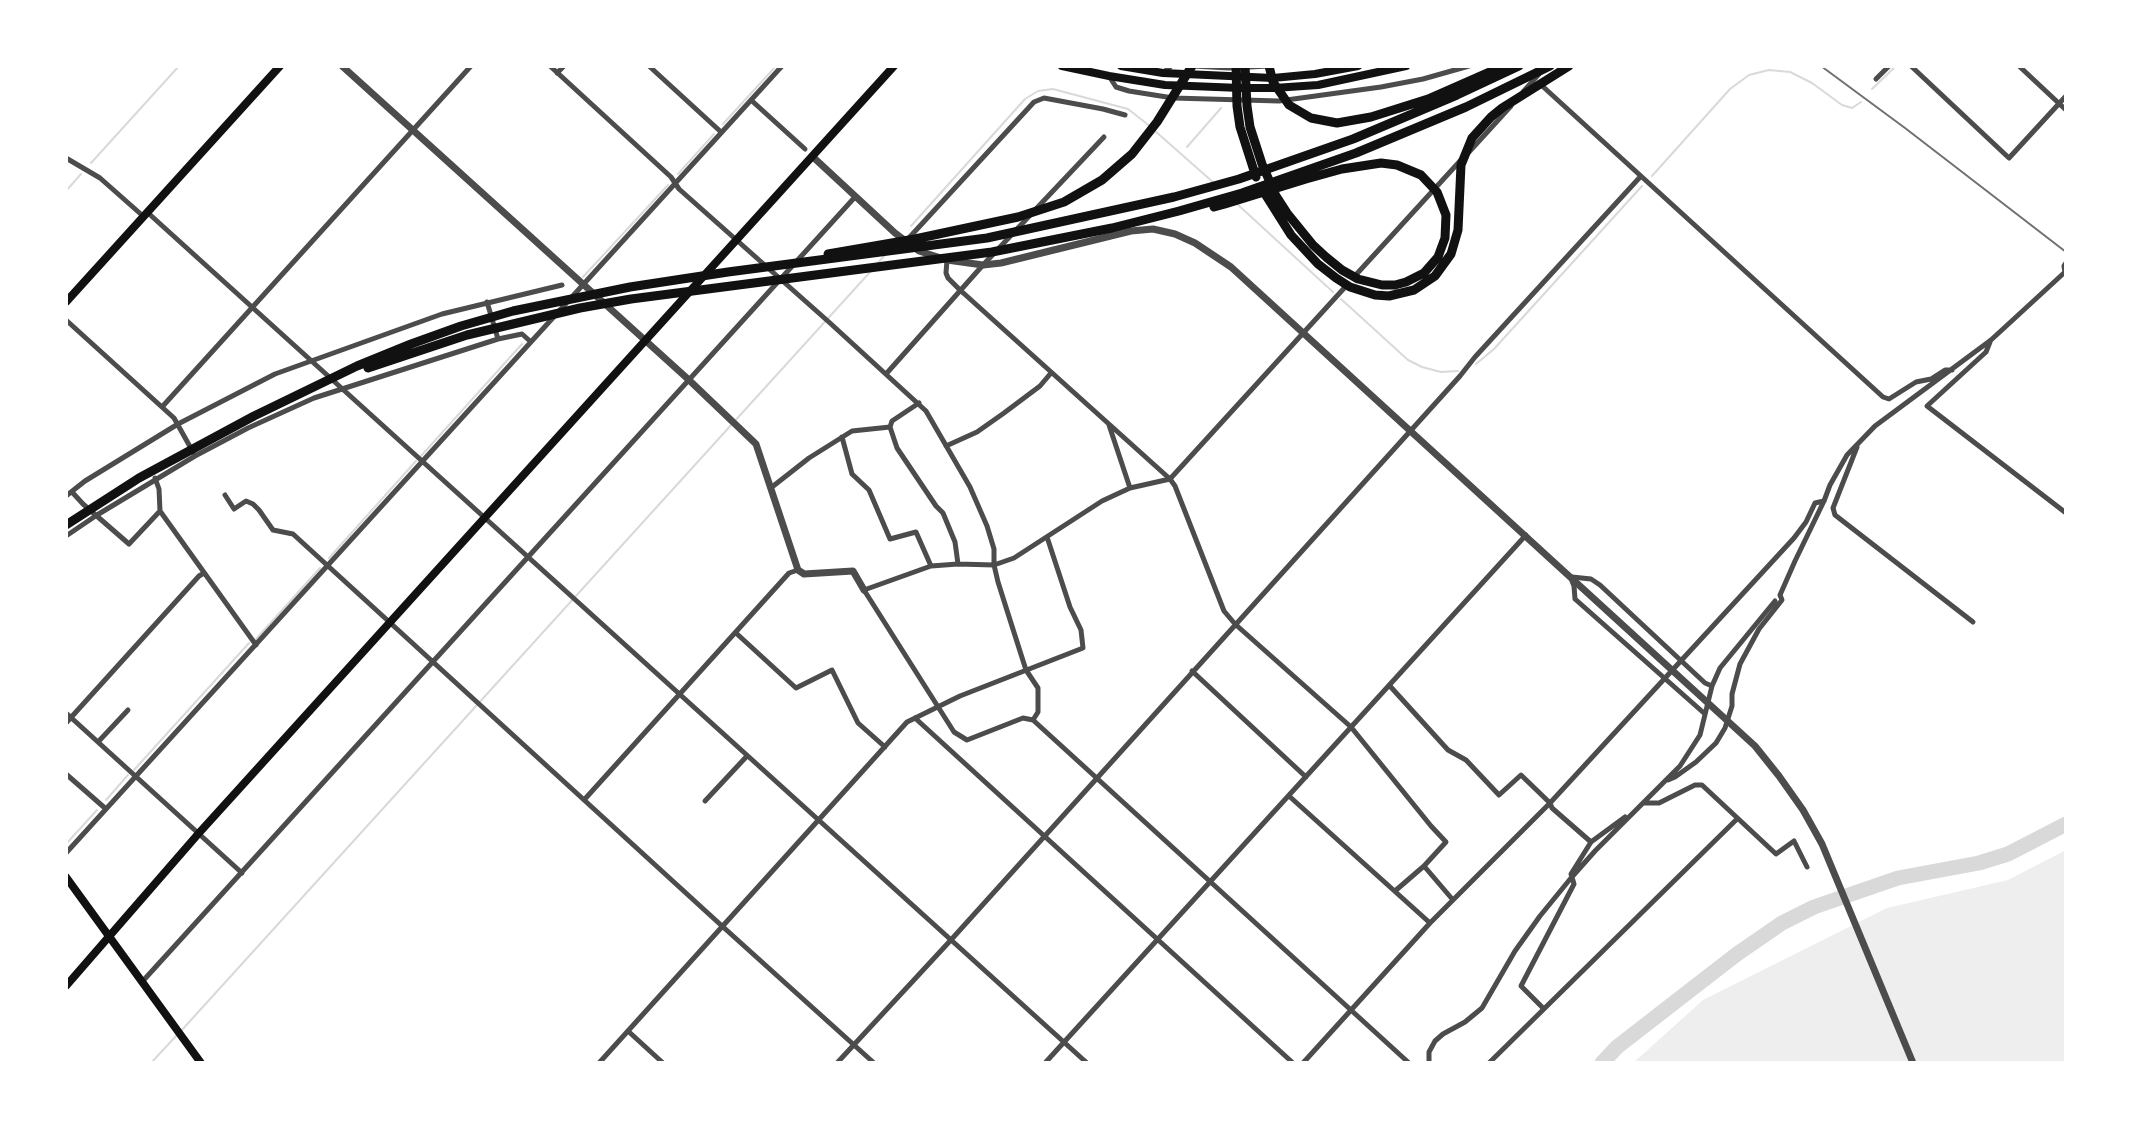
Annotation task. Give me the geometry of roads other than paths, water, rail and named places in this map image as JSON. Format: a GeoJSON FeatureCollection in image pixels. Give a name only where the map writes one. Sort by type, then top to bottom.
{"type":"FeatureCollection","features":[{"type":"Feature","properties":{"kind":"highway"},"geometry":{"type":"LineString","coordinates":[[728,272],[915,239],[1018,217],[1064,202],[1102,180],[1132,154],[1157,122],[1193,66]]}},
{"type":"Feature","properties":{"kind":"highway"},"geometry":{"type":"LineString","coordinates":[[1236,66],[1237,106],[1246,149],[1267,199],[1279,219],[1304,250],[1336,278],[1362,291],[1389,296],[1426,284],[1443,267],[1458,231],[1461,165],[1477,133],[1502,108],[1569,66]]}},
{"type":"Feature","properties":{"kind":"highway"},"geometry":{"type":"LineString","coordinates":[[310,390],[467,335],[580,308],[631,299],[992,252],[1161,220],[1225,204],[1266,191],[1276,188],[1296,182],[1342,169],[1381,163],[1397,165],[1420,175],[1430,183],[1443,203],[1446,215],[1445,238],[1438,257],[1424,273],[1406,282],[1382,285],[1370,283],[1342,270],[1313,245],[1276,196],[1272,185],[1266,175],[1255,147],[1246,106],[1245,66]]}},
{"type":"Feature","properties":{"kind":"highway"},"geometry":{"type":"LineString","coordinates":[[1270,66],[1274,82],[1289,105],[1311,118],[1337,123],[1371,117],[1428,99],[1503,66]]}},
{"type":"Feature","properties":{"kind":"highway"},"geometry":{"type":"LineString","coordinates":[[66,525],[139,478],[189,450],[357,366],[411,344],[513,311],[630,287],[987,238],[1174,197],[1239,179],[1353,139],[1519,66]]}},
{"type":"Feature","properties":{"kind":"highway"},"geometry":{"type":"LineString","coordinates":[[1112,228],[1242,193],[1356,153],[1466,107],[1548,66]]}},
{"type":"Feature","properties":{"kind":"main road"},"geometry":{"type":"LineString","coordinates":[[66,302],[280,66]]}},
{"type":"Feature","properties":{"kind":"main road"},"geometry":{"type":"LineString","coordinates":[[66,986],[199,833],[894,66]]}},
{"type":"Feature","properties":{"kind":"main road"},"geometry":{"type":"LineString","coordinates":[[1062,66],[1165,85],[1274,88],[1318,85],[1406,66]]}},
{"type":"Feature","properties":{"kind":"main road"},"geometry":{"type":"LineString","coordinates":[[1121,66],[1163,73],[1273,78],[1315,74],[1358,66]]}},
{"type":"Feature","properties":{"kind":"main road"},"geometry":{"type":"LineString","coordinates":[[66,877],[201,1063]]}},
{"type":"Feature","properties":{"kind":"street"},"geometry":{"type":"LineString","coordinates":[[342,66],[739,427],[759,449],[798,570],[804,574],[853,571],[954,732],[967,740],[1023,718],[1033,720],[1409,1063]]}},
{"type":"Feature","properties":{"kind":"street"},"geometry":{"type":"LineString","coordinates":[[162,407],[471,66]]}},
{"type":"Feature","properties":{"kind":"street"},"geometry":{"type":"LineString","coordinates":[[550,66],[926,411],[978,503],[994,549],[994,566],[1026,670],[1038,688],[1038,712],[1033,720]]}},
{"type":"Feature","properties":{"kind":"street"},"geometry":{"type":"LineString","coordinates":[[557,73],[564,66]]}},
{"type":"Feature","properties":{"kind":"street"},"geometry":{"type":"LineString","coordinates":[[649,66],[722,132]]}},
{"type":"Feature","properties":{"kind":"street"},"geometry":{"type":"LineString","coordinates":[[66,853],[782,66]]}},
{"type":"Feature","properties":{"kind":"street"},"geometry":{"type":"LineString","coordinates":[[1163,73],[1171,66]]}},
{"type":"Feature","properties":{"kind":"street"},"geometry":{"type":"LineString","coordinates":[[1193,66],[1229,68],[1270,66]]}},
{"type":"Feature","properties":{"kind":"street"},"geometry":{"type":"LineString","coordinates":[[1109,76],[1116,87],[1173,98],[1279,101],[1381,87],[1423,79],[1469,66]]}},
{"type":"Feature","properties":{"kind":"street"},"geometry":{"type":"LineString","coordinates":[[1519,66],[1883,397],[1889,399],[1916,382],[1931,379],[1945,370],[1954,370]]}},
{"type":"Feature","properties":{"kind":"street"},"geometry":{"type":"LineString","coordinates":[[864,590],[932,566],[958,564],[994,566],[1014,558],[1102,501],[1130,488],[1170,479],[1548,66]]}},
{"type":"Feature","properties":{"kind":"street"},"geometry":{"type":"LineString","coordinates":[[1876,79],[1890,66]]}},
{"type":"Feature","properties":{"kind":"street"},"geometry":{"type":"LineString","coordinates":[[1911,66],[2009,158],[2066,96]]}},
{"type":"Feature","properties":{"kind":"street"},"geometry":{"type":"LineString","coordinates":[[2019,66],[2066,110]]}},
{"type":"Feature","properties":{"kind":"street"},"geometry":{"type":"LineString","coordinates":[[906,241],[1034,102],[1044,98],[1125,115]]}},
{"type":"Feature","properties":{"kind":"street"},"geometry":{"type":"LineString","coordinates":[[751,100],[805,149]]}},
{"type":"Feature","properties":{"kind":"street"},"geometry":{"type":"LineString","coordinates":[[886,374],[960,290],[1104,137]]}},
{"type":"Feature","properties":{"kind":"street"},"geometry":{"type":"LineString","coordinates":[[66,158],[100,178],[145,214],[252,308],[1087,1063]]}},
{"type":"Feature","properties":{"kind":"street"},"geometry":{"type":"LineString","coordinates":[[813,158],[855,198],[906,241],[920,250],[947,260],[983,265],[1031,256],[1131,231],[1153,229],[1175,234],[1195,243],[1231,267],[1721,712],[1755,746],[1803,810],[1822,844],[1913,1063]]}},
{"type":"Feature","properties":{"kind":"street"},"geometry":{"type":"LineString","coordinates":[[837,1063],[1641,176]]}},
{"type":"Feature","properties":{"kind":"street"},"geometry":{"type":"LineString","coordinates":[[142,982],[855,198]]}},
{"type":"Feature","properties":{"kind":"street"},"geometry":{"type":"LineString","coordinates":[[947,260],[948,278],[960,290],[1170,479],[1175,486],[1224,610],[1234,624],[1351,727],[1446,842],[1424,866],[1395,891]]}},
{"type":"Feature","properties":{"kind":"street"},"geometry":{"type":"LineString","coordinates":[[1429,1063],[1429,1052],[1435,1041],[1482,1008],[1515,951],[1571,878],[1668,780],[1691,752],[1700,735],[1716,674],[1726,658],[1780,595],[1840,465],[1875,426],[1954,370],[1991,340],[2066,272],[2064,266],[2066,263]]}},
{"type":"Feature","properties":{"kind":"street"},"geometry":{"type":"LineString","coordinates":[[160,511],[129,544],[69,494],[178,424],[275,374],[411,324],[487,302],[562,285]]}},
{"type":"Feature","properties":{"kind":"street"},"geometry":{"type":"LineString","coordinates":[[487,302],[498,339]]}},
{"type":"Feature","properties":{"kind":"street"},"geometry":{"type":"LineString","coordinates":[[66,320],[162,407],[178,424],[195,456]]}},
{"type":"Feature","properties":{"kind":"street"},"geometry":{"type":"LineString","coordinates":[[66,536],[155,478],[274,416],[342,388],[498,339],[522,334],[531,342]]}},
{"type":"Feature","properties":{"kind":"street"},"geometry":{"type":"LineString","coordinates":[[1991,340],[1986,352],[1927,406],[2066,513]]}},
{"type":"Feature","properties":{"kind":"street"},"geometry":{"type":"LineString","coordinates":[[946,446],[977,432],[1040,386],[1051,373]]}},
{"type":"Feature","properties":{"kind":"street"},"geometry":{"type":"LineString","coordinates":[[919,403],[900,414],[890,427],[897,448],[943,513],[955,542],[958,564]]}},
{"type":"Feature","properties":{"kind":"street"},"geometry":{"type":"LineString","coordinates":[[1108,424],[1130,488]]}},
{"type":"Feature","properties":{"kind":"street"},"geometry":{"type":"LineString","coordinates":[[772,488],[809,458],[852,431],[890,427]]}},
{"type":"Feature","properties":{"kind":"street"},"geometry":{"type":"LineString","coordinates":[[842,437],[852,474],[868,490],[890,539],[916,532],[932,566]]}},
{"type":"Feature","properties":{"kind":"street"},"geometry":{"type":"LineString","coordinates":[[1856,446],[1833,508],[1835,515],[1973,622]]}},
{"type":"Feature","properties":{"kind":"street"},"geometry":{"type":"LineString","coordinates":[[155,478],[159,489],[160,511],[256,645]]}},
{"type":"Feature","properties":{"kind":"street"},"geometry":{"type":"LineString","coordinates":[[225,495],[234,509],[246,501],[259,510],[273,530],[293,534],[874,1063]]}},
{"type":"Feature","properties":{"kind":"street"},"geometry":{"type":"LineString","coordinates":[[1302,1063],[1430,923],[1550,803],[1794,538],[1806,522],[1815,503],[1824,501]]}},
{"type":"Feature","properties":{"kind":"street"},"geometry":{"type":"LineString","coordinates":[[1045,1063],[1526,535]]}},
{"type":"Feature","properties":{"kind":"street"},"geometry":{"type":"LineString","coordinates":[[599,1063],[907,722],[938,706],[1083,648],[1081,630],[1070,607],[1047,537]]}},
{"type":"Feature","properties":{"kind":"street"},"geometry":{"type":"LineString","coordinates":[[584,800],[789,573],[798,570]]}},
{"type":"Feature","properties":{"kind":"street"},"geometry":{"type":"LineString","coordinates":[[66,723],[68,715],[204,573]]}},
{"type":"Feature","properties":{"kind":"street"},"geometry":{"type":"LineString","coordinates":[[1570,577],[1591,579],[1600,585],[1705,683],[1712,686]]}},
{"type":"Feature","properties":{"kind":"street"},"geometry":{"type":"LineString","coordinates":[[1570,577],[1574,586],[1575,599],[1705,714]]}},
{"type":"Feature","properties":{"kind":"street"},"geometry":{"type":"LineString","coordinates":[[1668,780],[1710,750],[1721,735],[1729,720],[1740,664],[1759,629],[1782,600],[1780,595]]}},
{"type":"Feature","properties":{"kind":"street"},"geometry":{"type":"LineString","coordinates":[[736,633],[796,688],[832,670],[858,723],[885,747]]}},
{"type":"Feature","properties":{"kind":"street"},"geometry":{"type":"LineString","coordinates":[[1192,671],[1306,777]]}},
{"type":"Feature","properties":{"kind":"street"},"geometry":{"type":"LineString","coordinates":[[1389,685],[1448,750],[1466,760],[1499,795],[1521,775],[1550,803],[1552,808],[1591,842]]}},
{"type":"Feature","properties":{"kind":"street"},"geometry":{"type":"LineString","coordinates":[[98,742],[128,710]]}},
{"type":"Feature","properties":{"kind":"street"},"geometry":{"type":"LineString","coordinates":[[68,715],[242,873]]}},
{"type":"Feature","properties":{"kind":"street"},"geometry":{"type":"LineString","coordinates":[[915,718],[1293,1063]]}},
{"type":"Feature","properties":{"kind":"street"},"geometry":{"type":"LineString","coordinates":[[705,801],[747,756]]}},
{"type":"Feature","properties":{"kind":"street"},"geometry":{"type":"LineString","coordinates":[[66,774],[106,809]]}},
{"type":"Feature","properties":{"kind":"street"},"geometry":{"type":"LineString","coordinates":[[1644,803],[1659,803],[1695,785],[1702,785],[1776,854],[1794,841],[1807,867]]}},
{"type":"Feature","properties":{"kind":"street"},"geometry":{"type":"LineString","coordinates":[[1289,796],[1430,923]]}},
{"type":"Feature","properties":{"kind":"street"},"geometry":{"type":"LineString","coordinates":[[1543,1008],[1521,986],[1574,884],[1571,874],[1591,842],[1624,818],[1629,817]]}},
{"type":"Feature","properties":{"kind":"street"},"geometry":{"type":"LineString","coordinates":[[1489,1063],[1737,819]]}},
{"type":"Feature","properties":{"kind":"street"},"geometry":{"type":"LineString","coordinates":[[1424,866],[1453,900]]}},
{"type":"Feature","properties":{"kind":"street"},"geometry":{"type":"LineString","coordinates":[[628,1031],[663,1063]]}},
{"type":"Feature","properties":{"kind":"waterway"},"geometry":{"type":"LineString","coordinates":[[91,163],[179,66]]}},
{"type":"Feature","properties":{"kind":"waterway"},"geometry":{"type":"LineString","coordinates":[[723,124],[776,66]]}},
{"type":"Feature","properties":{"kind":"waterway"},"geometry":{"type":"LineString","coordinates":[[1872,89],[1896,66]]}},
{"type":"Feature","properties":{"kind":"waterway"},"geometry":{"type":"LineString","coordinates":[[1652,176],[1730,89],[1749,75],[1769,70],[1790,72],[1812,83],[1842,105],[1852,108],[1861,102]]}},
{"type":"Feature","properties":{"kind":"waterway"},"geometry":{"type":"LineString","coordinates":[[911,226],[1025,99],[1038,91],[1053,89],[1128,109],[1151,127]]}},
{"type":"Feature","properties":{"kind":"waterway"},"geometry":{"type":"LineString","coordinates":[[1187,147],[1221,108]]}},
{"type":"Feature","properties":{"kind":"waterway"},"geometry":{"type":"LineString","coordinates":[[1155,131],[1214,183]]}},
{"type":"Feature","properties":{"kind":"waterway"},"geometry":{"type":"LineString","coordinates":[[678,174],[714,134]]}},
{"type":"Feature","properties":{"kind":"waterway"},"geometry":{"type":"LineString","coordinates":[[66,191],[81,174]]}},
{"type":"Feature","properties":{"kind":"waterway"},"geometry":{"type":"LineString","coordinates":[[583,277],[668,185]]}},
{"type":"Feature","properties":{"kind":"waterway"},"geometry":{"type":"LineString","coordinates":[[1476,364],[1494,349],[1642,186]]}},
{"type":"Feature","properties":{"kind":"waterway"},"geometry":{"type":"LineString","coordinates":[[1236,203],[1333,292]]}},
{"type":"Feature","properties":{"kind":"waterway"},"geometry":{"type":"LineString","coordinates":[[877,264],[885,255]]}},
{"type":"Feature","properties":{"kind":"waterway"},"geometry":{"type":"LineString","coordinates":[[181,1031],[871,271]]}},
{"type":"Feature","properties":{"kind":"waterway"},"geometry":{"type":"LineString","coordinates":[[1341,299],[1408,360],[1441,372],[1458,371]]}},
{"type":"Feature","properties":{"kind":"waterway"},"geometry":{"type":"LineString","coordinates":[[421,456],[522,344]]}},
{"type":"Feature","properties":{"kind":"waterway"},"geometry":{"type":"LineString","coordinates":[[329,558],[416,461]]}},
{"type":"Feature","properties":{"kind":"waterway"},"geometry":{"type":"LineString","coordinates":[[256,639],[320,568]]}},
{"type":"Feature","properties":{"kind":"waterway"},"geometry":{"type":"LineString","coordinates":[[134,770],[249,643]]}},
{"type":"Feature","properties":{"kind":"waterway"},"geometry":{"type":"LineString","coordinates":[[106,800],[128,775]]}},
{"type":"Feature","properties":{"kind":"waterway"},"geometry":{"type":"LineString","coordinates":[[66,844],[97,810]]}},
{"type":"Feature","properties":{"kind":"waterway"},"geometry":{"type":"LineString","coordinates":[[1602,1063],[1617,1047],[1737,954],[1782,923],[1814,907],[1898,878],[1979,863],[2008,854],[2066,824]]}},
{"type":"Feature","properties":{"kind":"waterway"},"geometry":{"type":"LineString","coordinates":[[151,1063],[177,1035]]}},
{"type":"Feature","properties":{"kind":"railway"},"geometry":{"type":"LineString","coordinates":[[1821,66],[2066,252]]}}]}
